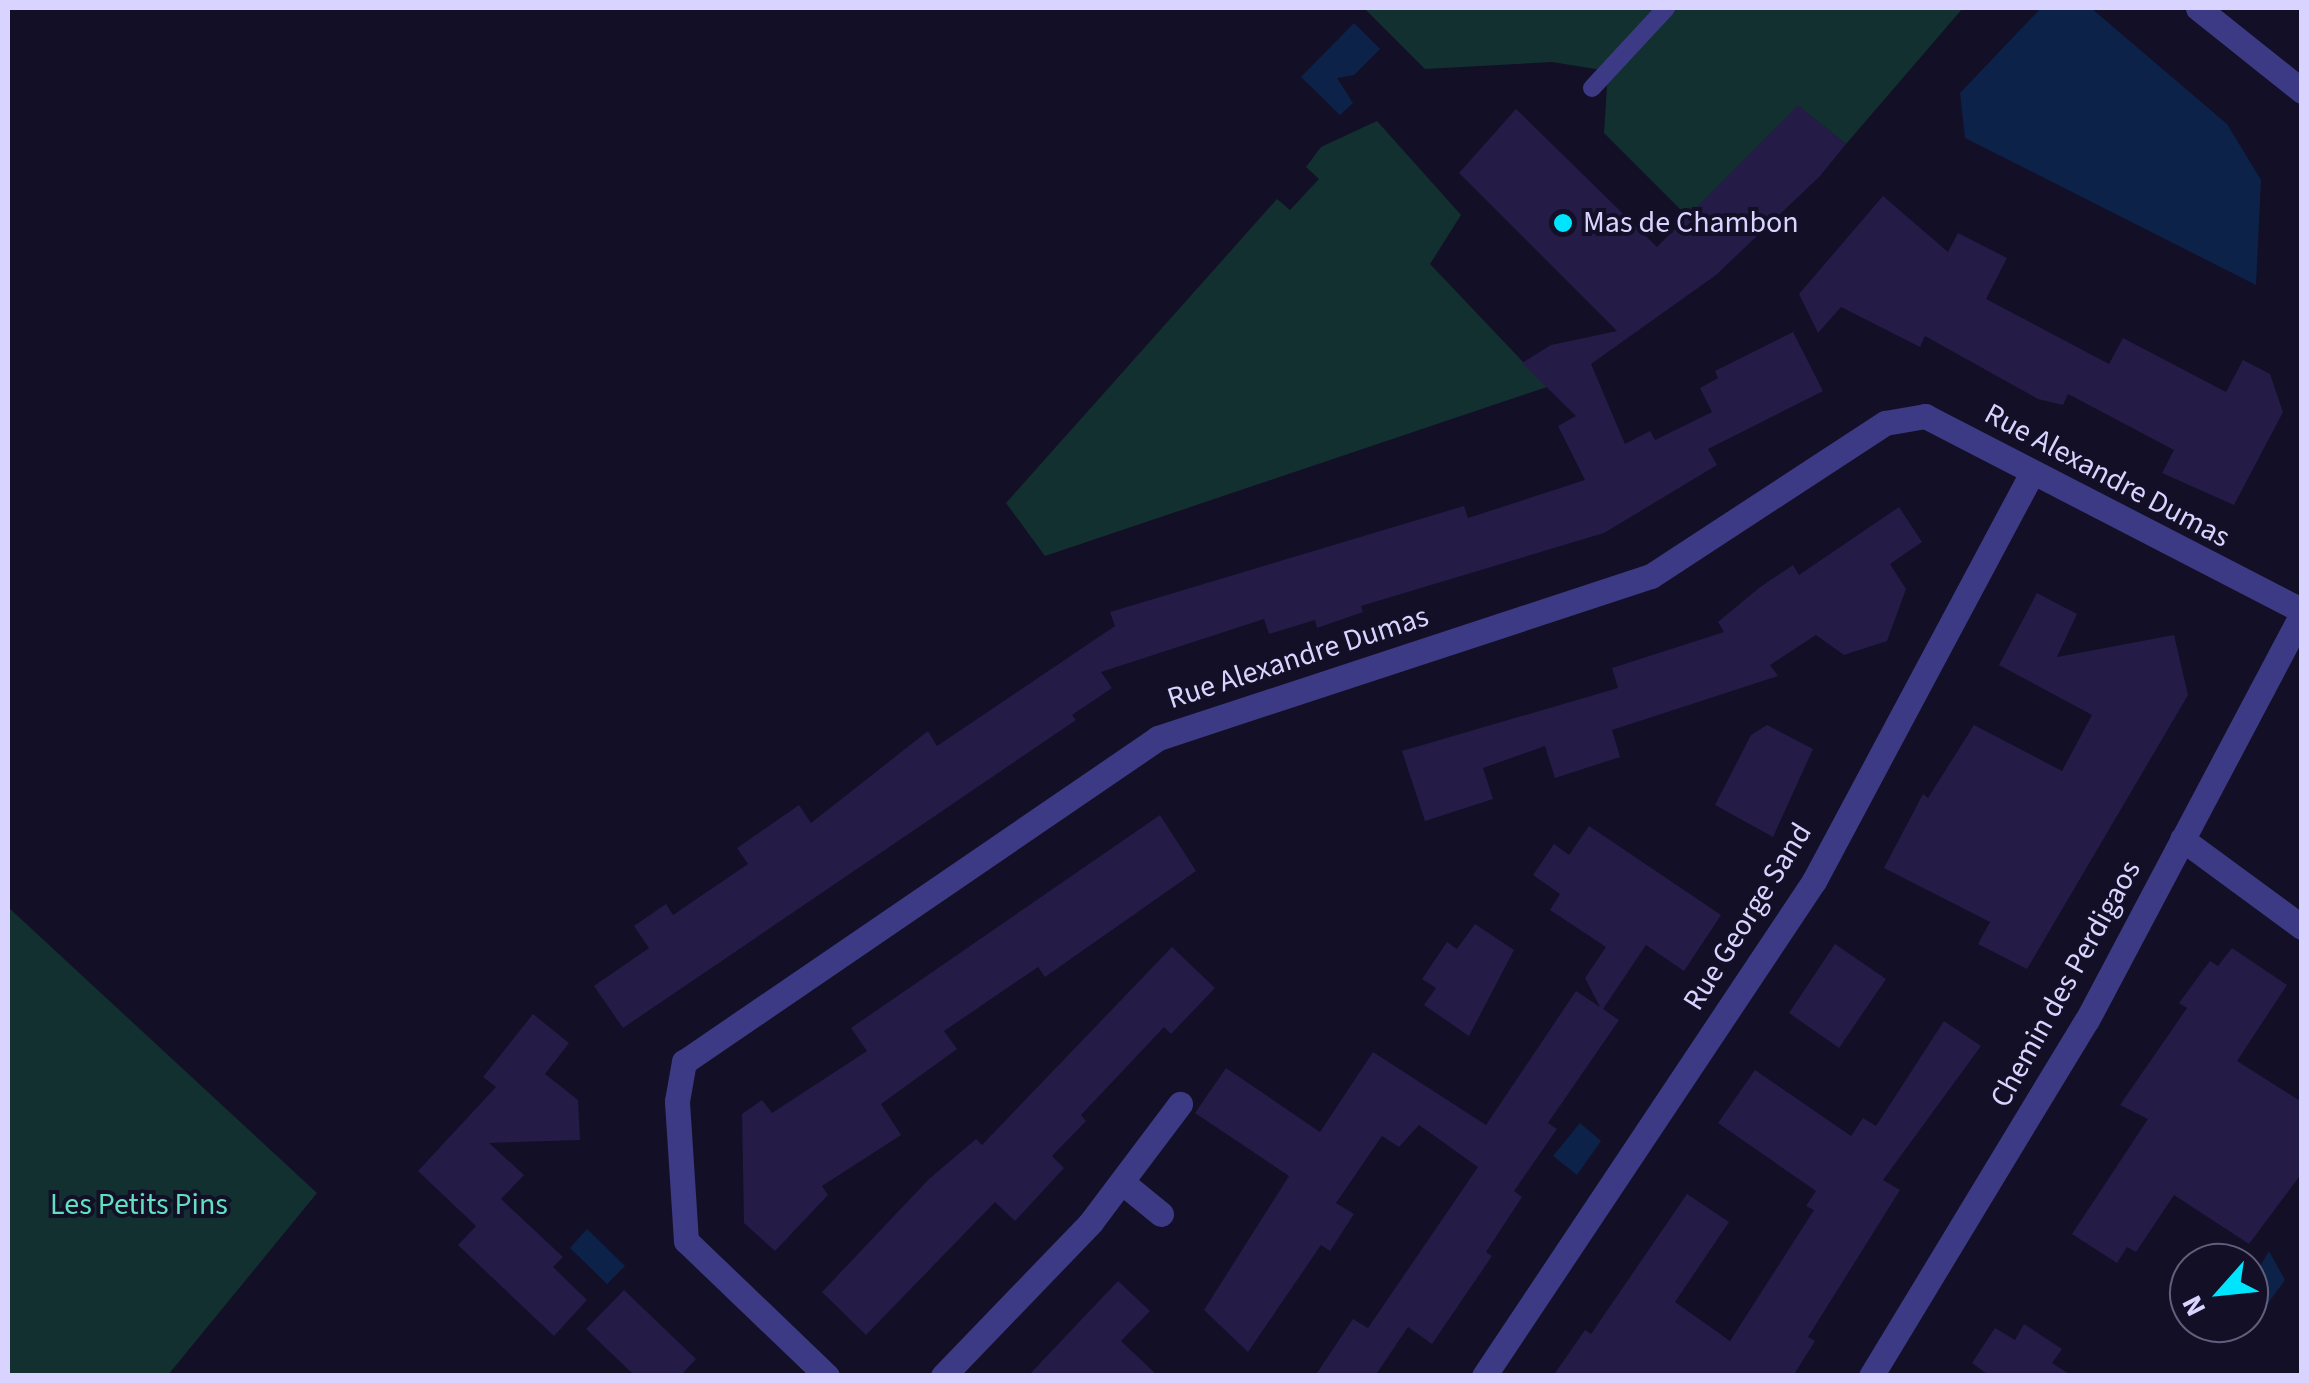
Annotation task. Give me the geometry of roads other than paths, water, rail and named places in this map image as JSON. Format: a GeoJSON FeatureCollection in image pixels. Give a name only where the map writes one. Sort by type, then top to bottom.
{"type":"FeatureCollection","features":[{"type":"Feature","properties":{"kind":"street"},"geometry":{"type":"LineString","coordinates":[[2198,8],[2302,90]]}},
{"type":"Feature","properties":{"kind":"street","name":"Rue Alexandre Dumas"},"geometry":{"type":"LineString","coordinates":[[827,1376],[686,1241],[677,1101],[684,1062],[1158,738],[1651,576],[1885,424],[1924,416],[2302,612]]}},
{"type":"Feature","properties":{"kind":"street","name":"Rue George Sand"},"geometry":{"type":"LineString","coordinates":[[1484,1376],[1814,881],[2032,473]]}},
{"type":"Feature","properties":{"kind":"street","name":"Chemin des Perdigaos"},"geometry":{"type":"LineString","coordinates":[[1871,1376],[2068,1054],[2302,612]]}},
{"type":"Feature","properties":{"kind":"street"},"geometry":{"type":"LineString","coordinates":[[2182,839],[2302,927]]}},
{"type":"Feature","properties":{"kind":"street"},"geometry":{"type":"LineString","coordinates":[[943,1376],[1123,1182],[1180,1104]]}},
{"type":"Feature","properties":{"kind":"street"},"geometry":{"type":"LineString","coordinates":[[1123,1182],[1161,1214]]}},
{"type":"Feature","properties":{"kind":"lane"},"geometry":{"type":"LineString","coordinates":[[1592,88],[1666,8]]}},
{"type":"Feature","properties":{"kind":"water"},"geometry":{"type":"Polygon","coordinates":[[[2041,8],[2091,8],[2227,124],[2261,180],[2256,285],[1965,138],[1960,93],[2041,8]]]}},
{"type":"Feature","properties":{"kind":"water"},"geometry":{"type":"Polygon","coordinates":[[[1354,23],[1380,49],[1354,75],[1337,78],[1353,103],[1340,115],[1301,77],[1354,23]]]}},
{"type":"Feature","properties":{"kind":"water"},"geometry":{"type":"Polygon","coordinates":[[[1580,1123],[1601,1141],[1577,1175],[1553,1156],[1580,1123]]]}},
{"type":"Feature","properties":{"kind":"water"},"geometry":{"type":"Polygon","coordinates":[[[587,1229],[625,1266],[607,1284],[570,1248],[587,1229]]]}},
{"type":"Feature","properties":{"kind":"water"},"geometry":{"type":"Polygon","coordinates":[[[2269,1251],[2285,1280],[2269,1302],[2269,1251]]]}},
{"type":"Feature","properties":{"kind":"place","name":"Mas de Chambon"},"geometry":{"type":"Point","coordinates":[1563,223]}},
{"type":"Feature","properties":{"kind":"park label","name":"Les Petits Pins"},"geometry":{"type":"Point","coordinates":[139,1205]}}]}
